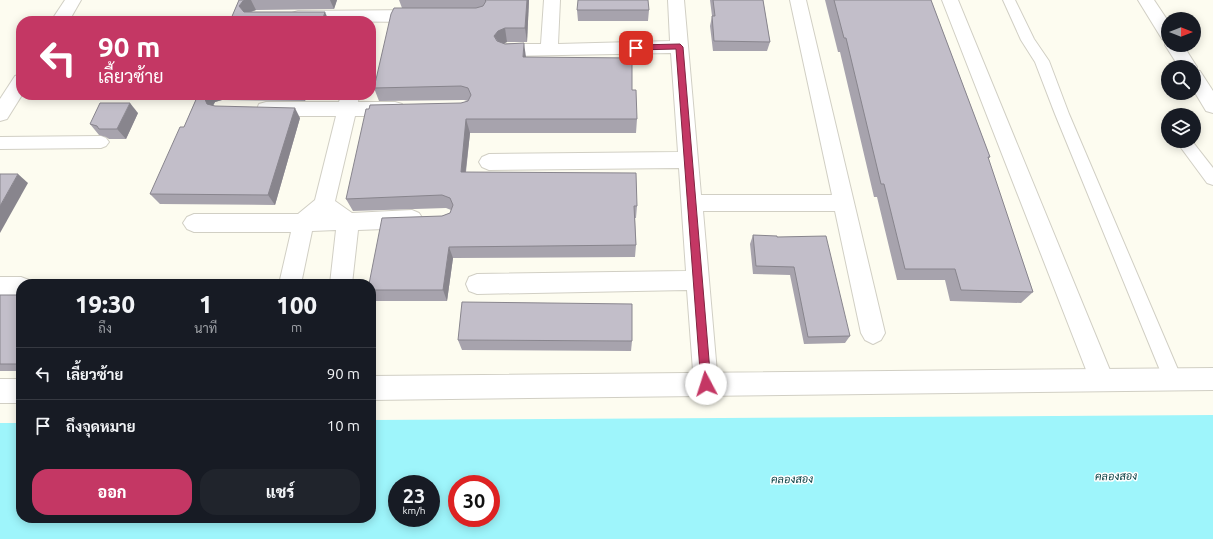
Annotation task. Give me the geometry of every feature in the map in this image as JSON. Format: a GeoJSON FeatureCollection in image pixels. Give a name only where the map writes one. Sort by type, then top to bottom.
{"type":"FeatureCollection","features":[{"type":"Feature","properties":{"kind":"street"},"geometry":{"type":"LineString","coordinates":[[63,16],[73,0]]}},
{"type":"Feature","properties":{"kind":"street"},"geometry":{"type":"LineString","coordinates":[[372,16],[377,0]]}},
{"type":"Feature","properties":{"kind":"street"},"geometry":{"type":"LineString","coordinates":[[549,50],[552,0]]}},
{"type":"Feature","properties":{"kind":"street"},"geometry":{"type":"LineString","coordinates":[[676,0],[706,384]]}},
{"type":"Feature","properties":{"kind":"street"},"geometry":{"type":"LineString","coordinates":[[798,0],[873,333]]}},
{"type":"Feature","properties":{"kind":"street"},"geometry":{"type":"LineString","coordinates":[[950,0],[1102,380]]}},
{"type":"Feature","properties":{"kind":"street"},"geometry":{"type":"LineString","coordinates":[[1146,0],[1161,24]]}},
{"type":"Feature","properties":{"kind":"street"},"geometry":{"type":"LineString","coordinates":[[376,19],[433,16]]}},
{"type":"Feature","properties":{"kind":"street"},"geometry":{"type":"LineString","coordinates":[[506,50],[680,47]]}},
{"type":"Feature","properties":{"kind":"street"},"geometry":{"type":"LineString","coordinates":[[1201,87],[1213,106]]}},
{"type":"Feature","properties":{"kind":"street"},"geometry":{"type":"LineString","coordinates":[[2,107],[16,88]]}},
{"type":"Feature","properties":{"kind":"street"},"geometry":{"type":"LineString","coordinates":[[246,109],[348,102],[409,109]]}},
{"type":"Feature","properties":{"kind":"street"},"geometry":{"type":"LineString","coordinates":[[291,279],[303,223],[324,204],[348,102]]}},
{"type":"Feature","properties":{"kind":"street"},"geometry":{"type":"LineString","coordinates":[[489,162],[689,160]]}},
{"type":"Feature","properties":{"kind":"street"},"geometry":{"type":"LineString","coordinates":[[692,203],[844,203]]}},
{"type":"Feature","properties":{"kind":"street"},"geometry":{"type":"LineString","coordinates":[[324,204],[348,221]]}},
{"type":"Feature","properties":{"kind":"street"},"geometry":{"type":"LineString","coordinates":[[194,223],[303,223],[431,218]]}},
{"type":"Feature","properties":{"kind":"street"},"geometry":{"type":"LineString","coordinates":[[342,279],[348,221]]}},
{"type":"Feature","properties":{"kind":"street"},"geometry":{"type":"LineString","coordinates":[[477,284],[698,280]]}},
{"type":"Feature","properties":{"kind":"street"},"geometry":{"type":"LineString","coordinates":[[0,287],[16,287]]}},
{"type":"Feature","properties":{"kind":"street"},"geometry":{"type":"LineString","coordinates":[[376,388],[1213,379]]}},
{"type":"Feature","properties":{"kind":"street"},"geometry":{"type":"LineString","coordinates":[[0,392],[16,391]]}},
{"type":"Feature","properties":{"kind":"lane"},"geometry":{"type":"LineString","coordinates":[[1009,0],[1028,40],[1042,62],[1062,114],[1173,379]]}},
{"type":"Feature","properties":{"kind":"lane"},"geometry":{"type":"LineString","coordinates":[[0,143],[101,142]]}},
{"type":"Feature","properties":{"kind":"lane"},"geometry":{"type":"LineString","coordinates":[[1189,148],[1213,180]]}},
{"type":"Feature","properties":{"kind":"water","name":"คลองสอง"},"geometry":{"type":"Polygon","coordinates":[[[1213,415],[1213,539],[0,539],[0,423],[16,423],[16,523],[376,523],[376,420],[1213,415]]]}},
{"type":"Feature","properties":{"kind":"building"},"geometry":{"type":"Polygon","coordinates":[[[239,0],[246,0],[239,6],[244,12],[325,12],[324,16],[232,16],[239,0]]]}},
{"type":"Feature","properties":{"kind":"building"},"geometry":{"type":"Polygon","coordinates":[[[485,0],[527,0],[525,28],[505,28],[498,31],[494,36],[497,41],[505,44],[524,43],[523,57],[632,58],[632,90],[636,90],[637,119],[466,119],[461,172],[636,173],[637,206],[634,206],[636,245],[449,247],[443,290],[376,290],[376,279],[370,279],[382,218],[442,216],[450,213],[453,205],[450,198],[442,195],[346,199],[366,109],[369,109],[370,105],[461,103],[468,101],[471,95],[468,88],[461,86],[376,88],[376,79],[391,14],[394,8],[476,8],[483,6],[486,1],[485,0]]]}},
{"type":"Feature","properties":{"kind":"building"},"geometry":{"type":"Polygon","coordinates":[[[578,0],[648,0],[649,10],[577,10],[578,0]]]}},
{"type":"Feature","properties":{"kind":"building"},"geometry":{"type":"Polygon","coordinates":[[[713,0],[763,0],[770,42],[714,41],[712,16],[715,16],[713,0]]]}},
{"type":"Feature","properties":{"kind":"building"},"geometry":{"type":"Polygon","coordinates":[[[834,0],[931,0],[990,157],[988,157],[1033,292],[961,290],[955,269],[905,269],[884,184],[881,184],[846,38],[844,38],[834,0]]]}},
{"type":"Feature","properties":{"kind":"building"},"geometry":{"type":"Polygon","coordinates":[[[196,100],[205,100],[207,104],[215,106],[295,108],[268,195],[150,194],[180,127],[184,127],[196,100]]]}},
{"type":"Feature","properties":{"kind":"building"},"geometry":{"type":"Polygon","coordinates":[[[100,103],[130,103],[117,129],[99,129],[97,126],[90,124],[100,103]]]}},
{"type":"Feature","properties":{"kind":"building"},"geometry":{"type":"Polygon","coordinates":[[[0,174],[18,174],[0,206],[0,174]]]}},
{"type":"Feature","properties":{"kind":"building"},"geometry":{"type":"Polygon","coordinates":[[[753,235],[777,237],[826,236],[850,336],[808,337],[794,267],[756,266],[753,235]]]}},
{"type":"Feature","properties":{"kind":"building"},"geometry":{"type":"Polygon","coordinates":[[[0,295],[16,295],[16,364],[0,364],[0,295]]]}},
{"type":"Feature","properties":{"kind":"building"},"geometry":{"type":"Polygon","coordinates":[[[462,302],[632,304],[632,341],[458,340],[462,302]]]}},
{"type":"Feature","properties":{"kind":"route"},"geometry":{"type":"LineString","coordinates":[[636,48],[680,47],[706,384]]}}]}
